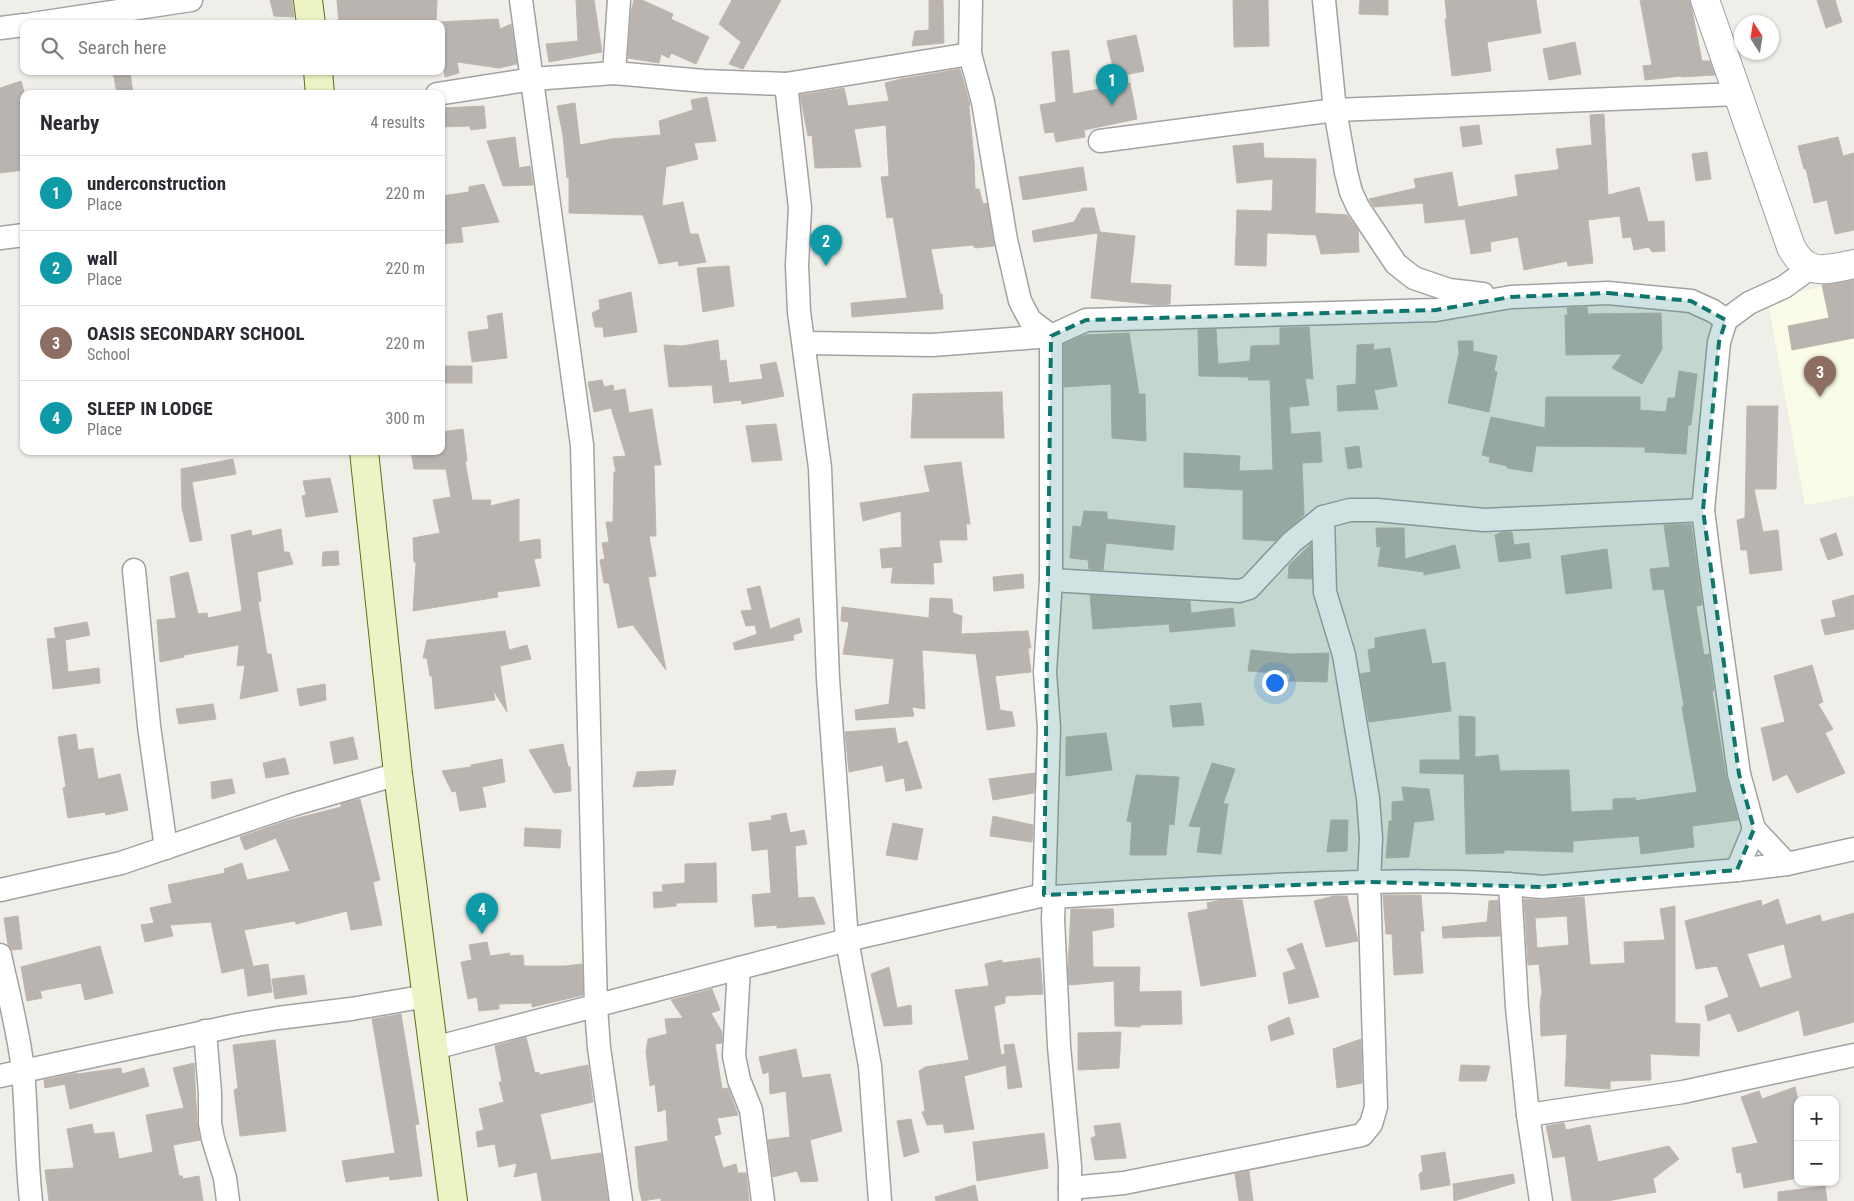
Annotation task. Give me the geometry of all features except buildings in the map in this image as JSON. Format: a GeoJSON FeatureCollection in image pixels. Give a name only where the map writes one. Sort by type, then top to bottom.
{"type":"FeatureCollection","features":[{"type":"Feature","properties":{"kind":"main road"},"geometry":{"type":"LineString","coordinates":[[308,0],[310,20]]}},
{"type":"Feature","properties":{"kind":"main road"},"geometry":{"type":"LineString","coordinates":[[318,75],[320,90]]}},
{"type":"Feature","properties":{"kind":"main road"},"geometry":{"type":"LineString","coordinates":[[364,455],[398,774],[453,1201]]}},
{"type":"Feature","properties":{"kind":"street"},"geometry":{"type":"LineString","coordinates":[[48,20],[102,7],[191,0]]}},
{"type":"Feature","properties":{"kind":"street"},"geometry":{"type":"LineString","coordinates":[[521,0],[582,445],[596,1007],[599,1048],[621,1201]]}},
{"type":"Feature","properties":{"kind":"street"},"geometry":{"type":"LineString","coordinates":[[614,73],[619,0]]}},
{"type":"Feature","properties":{"kind":"street"},"geometry":{"type":"LineString","coordinates":[[971,0],[970,54],[983,102],[1006,240],[1020,301],[1030,320],[1051,336]]}},
{"type":"Feature","properties":{"kind":"street"},"geometry":{"type":"LineString","coordinates":[[1324,0],[1335,110],[1351,192],[1363,215],[1396,264],[1414,278],[1449,290],[1511,297]]}},
{"type":"Feature","properties":{"kind":"street"},"geometry":{"type":"LineString","coordinates":[[1705,0],[1791,247],[1798,260],[1810,268],[1825,269],[1854,264]]}},
{"type":"Feature","properties":{"kind":"street"},"geometry":{"type":"LineString","coordinates":[[0,28],[20,26]]}},
{"type":"Feature","properties":{"kind":"street"},"geometry":{"type":"LineString","coordinates":[[445,93],[533,79],[614,73],[786,84],[970,54]]}},
{"type":"Feature","properties":{"kind":"street"},"geometry":{"type":"LineString","coordinates":[[786,84],[800,208],[797,265],[799,312],[820,468],[828,679],[847,940],[870,1066],[880,1201]]}},
{"type":"Feature","properties":{"kind":"street"},"geometry":{"type":"LineString","coordinates":[[1100,141],[1335,110],[1738,94]]}},
{"type":"Feature","properties":{"kind":"street"},"geometry":{"type":"LineString","coordinates":[[0,238],[20,236]]}},
{"type":"Feature","properties":{"kind":"street"},"geometry":{"type":"LineString","coordinates":[[1787,864],[1754,829],[1739,774],[1703,510],[1719,342],[1726,320],[1749,303],[1784,286],[1810,268]]}},
{"type":"Feature","properties":{"kind":"street"},"geometry":{"type":"LineString","coordinates":[[804,343],[932,345],[1051,336],[1086,320],[1436,310],[1511,297],[1608,293],[1691,301],[1713,311],[1726,320]]}},
{"type":"Feature","properties":{"kind":"street"},"geometry":{"type":"LineString","coordinates":[[1051,336],[1051,580],[1045,672],[1049,728],[1049,896],[1053,919],[1058,1016],[1070,1166],[1070,1194],[1362,1135],[1371,1124],[1376,1107],[1369,882],[1371,838],[1368,798],[1344,656],[1326,592],[1323,517]]}},
{"type":"Feature","properties":{"kind":"street"},"geometry":{"type":"LineString","coordinates":[[1051,580],[1239,591],[1249,588],[1292,542],[1323,517],[1350,510],[1484,520],[1703,510]]}},
{"type":"Feature","properties":{"kind":"street"},"geometry":{"type":"LineString","coordinates":[[134,570],[149,726],[166,848]]}},
{"type":"Feature","properties":{"kind":"street"},"geometry":{"type":"LineString","coordinates":[[0,890],[121,863],[292,805],[398,774]]}},
{"type":"Feature","properties":{"kind":"street"},"geometry":{"type":"LineString","coordinates":[[1737,870],[1754,829]]}},
{"type":"Feature","properties":{"kind":"street"},"geometry":{"type":"LineString","coordinates":[[434,1048],[847,940],[1049,896],[1147,890],[1369,882],[1542,886],[1737,870],[1787,864],[1854,849]]}},
{"type":"Feature","properties":{"kind":"street"},"geometry":{"type":"LineString","coordinates":[[1510,884],[1517,1007],[1528,1115],[1541,1201]]}},
{"type":"Feature","properties":{"kind":"street"},"geometry":{"type":"LineString","coordinates":[[0,955],[23,1071],[27,1169],[31,1201]]}},
{"type":"Feature","properties":{"kind":"street"},"geometry":{"type":"LineString","coordinates":[[739,968],[735,1066],[751,1110],[763,1201]]}},
{"type":"Feature","properties":{"kind":"street"},"geometry":{"type":"LineString","coordinates":[[0,1076],[205,1031],[427,996]]}},
{"type":"Feature","properties":{"kind":"street"},"geometry":{"type":"LineString","coordinates":[[205,1031],[210,1093],[210,1123],[225,1178],[228,1201]]}},
{"type":"Feature","properties":{"kind":"street"},"geometry":{"type":"LineString","coordinates":[[1528,1115],[1683,1092],[1854,1055]]}},
{"type":"Feature","properties":{"kind":"highlighted area"},"geometry":{"type":"Polygon","coordinates":[[[1608,293],[1691,301],[1726,320],[1719,342],[1703,510],[1739,774],[1754,829],[1737,870],[1542,887],[1369,882],[1044,895],[1051,336],[1086,320],[1436,310],[1511,297],[1608,293]]]}},
{"type":"Feature","properties":{"kind":"shaded area"},"geometry":{"type":"Polygon","coordinates":[[[1854,281],[1854,496],[1805,505],[1767,297],[1854,281]]]}},
{"type":"Feature","properties":{"kind":"place","name":"underconstruction"},"geometry":{"type":"Point","coordinates":[1112,105]}},
{"type":"Feature","properties":{"kind":"place","name":"wall"},"geometry":{"type":"Point","coordinates":[826,266]}},
{"type":"Feature","properties":{"kind":"place","name":"OASIS SECONDARY SCHOOL"},"geometry":{"type":"Point","coordinates":[1820,397]}},
{"type":"Feature","properties":{"kind":"place","name":"SLEEP IN LODGE"},"geometry":{"type":"Point","coordinates":[482,934]}}]}
